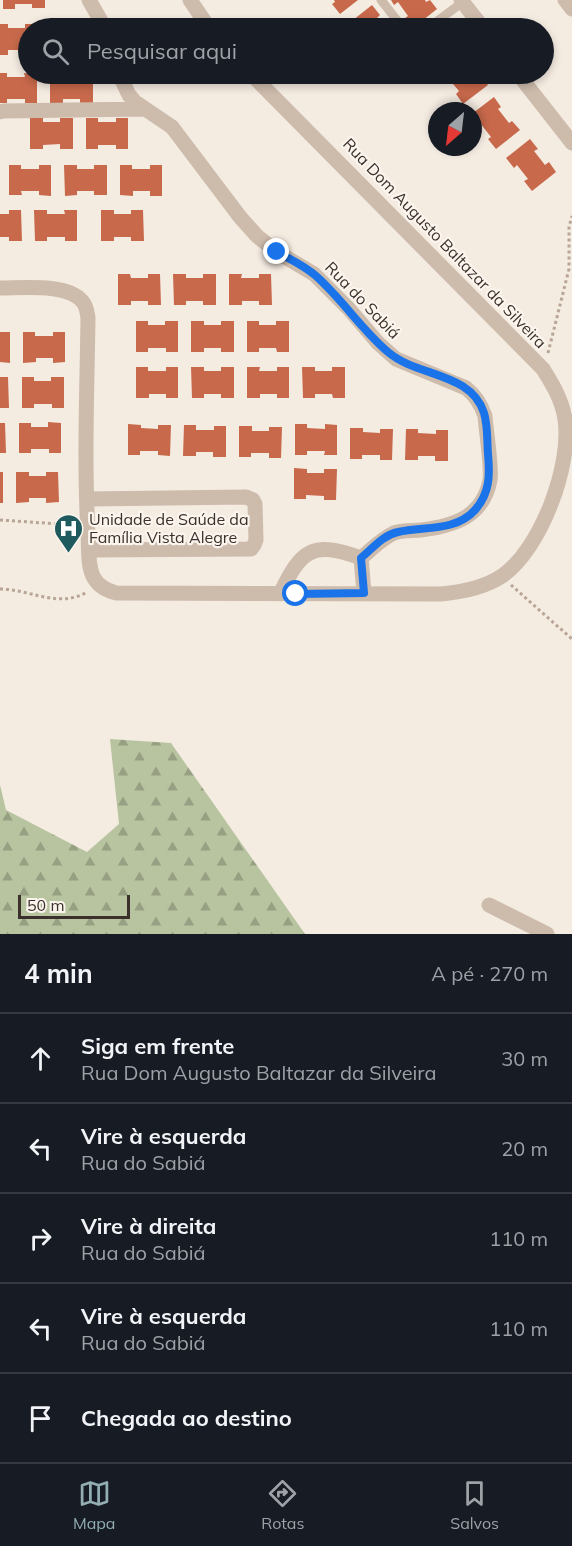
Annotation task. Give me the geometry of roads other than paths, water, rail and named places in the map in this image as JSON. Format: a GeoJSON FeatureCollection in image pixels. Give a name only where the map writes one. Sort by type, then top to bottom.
{"type":"FeatureCollection","features":[{"type":"Feature","properties":{"kind":"street"},"geometry":{"type":"LineString","coordinates":[[89,0],[99,18]]}},
{"type":"Feature","properties":{"kind":"street"},"geometry":{"type":"LineString","coordinates":[[190,0],[202,18]]}},
{"type":"Feature","properties":{"kind":"street"},"geometry":{"type":"LineString","coordinates":[[565,0],[572,9]]}},
{"type":"Feature","properties":{"kind":"street"},"geometry":{"type":"LineString","coordinates":[[462,1],[475,18]]}},
{"type":"Feature","properties":{"kind":"street","name":"Rua do Sabiá"},"geometry":{"type":"LineString","coordinates":[[124,84],[129,95],[144,109],[172,127],[257,236],[277,252],[314,274],[349,309],[378,343],[396,359],[466,388],[475,395],[482,407],[485,416],[490,479],[482,500],[474,511],[449,526],[396,532],[379,541],[361,558]]}},
{"type":"Feature","properties":{"kind":"street","name":"Rua Dom Augusto Baltazar da Silveira"},"geometry":{"type":"LineString","coordinates":[[89,550],[91,570],[99,585],[116,593],[452,593],[478,587],[502,576],[514,567],[536,537],[551,505],[562,474],[566,441],[565,419],[557,392],[543,369],[261,84]]}},
{"type":"Feature","properties":{"kind":"street"},"geometry":{"type":"LineString","coordinates":[[526,84],[572,143]]}},
{"type":"Feature","properties":{"kind":"street"},"geometry":{"type":"LineString","coordinates":[[0,112],[144,109]]}},
{"type":"Feature","properties":{"kind":"street"},"geometry":{"type":"LineString","coordinates":[[0,288],[55,288],[81,298],[86,307],[88,318],[87,499],[89,550],[251,549],[256,540],[255,504],[253,500],[246,497],[87,499]]}},
{"type":"Feature","properties":{"kind":"street"},"geometry":{"type":"LineString","coordinates":[[280,594],[291,570],[304,556],[324,549],[334,549],[361,558],[364,593]]}},
{"type":"Feature","properties":{"kind":"street"},"geometry":{"type":"LineString","coordinates":[[489,905],[547,934]]}},
{"type":"Feature","properties":{"kind":"lane"},"geometry":{"type":"LineString","coordinates":[[381,0],[395,18]]}},
{"type":"Feature","properties":{"kind":"lane"},"geometry":{"type":"LineString","coordinates":[[441,18],[462,1]]}},
{"type":"Feature","properties":{"kind":"place","name":"Unidade de Saúde da Família Vista Alegre"},"geometry":{"type":"Point","coordinates":[68,554]}}]}
